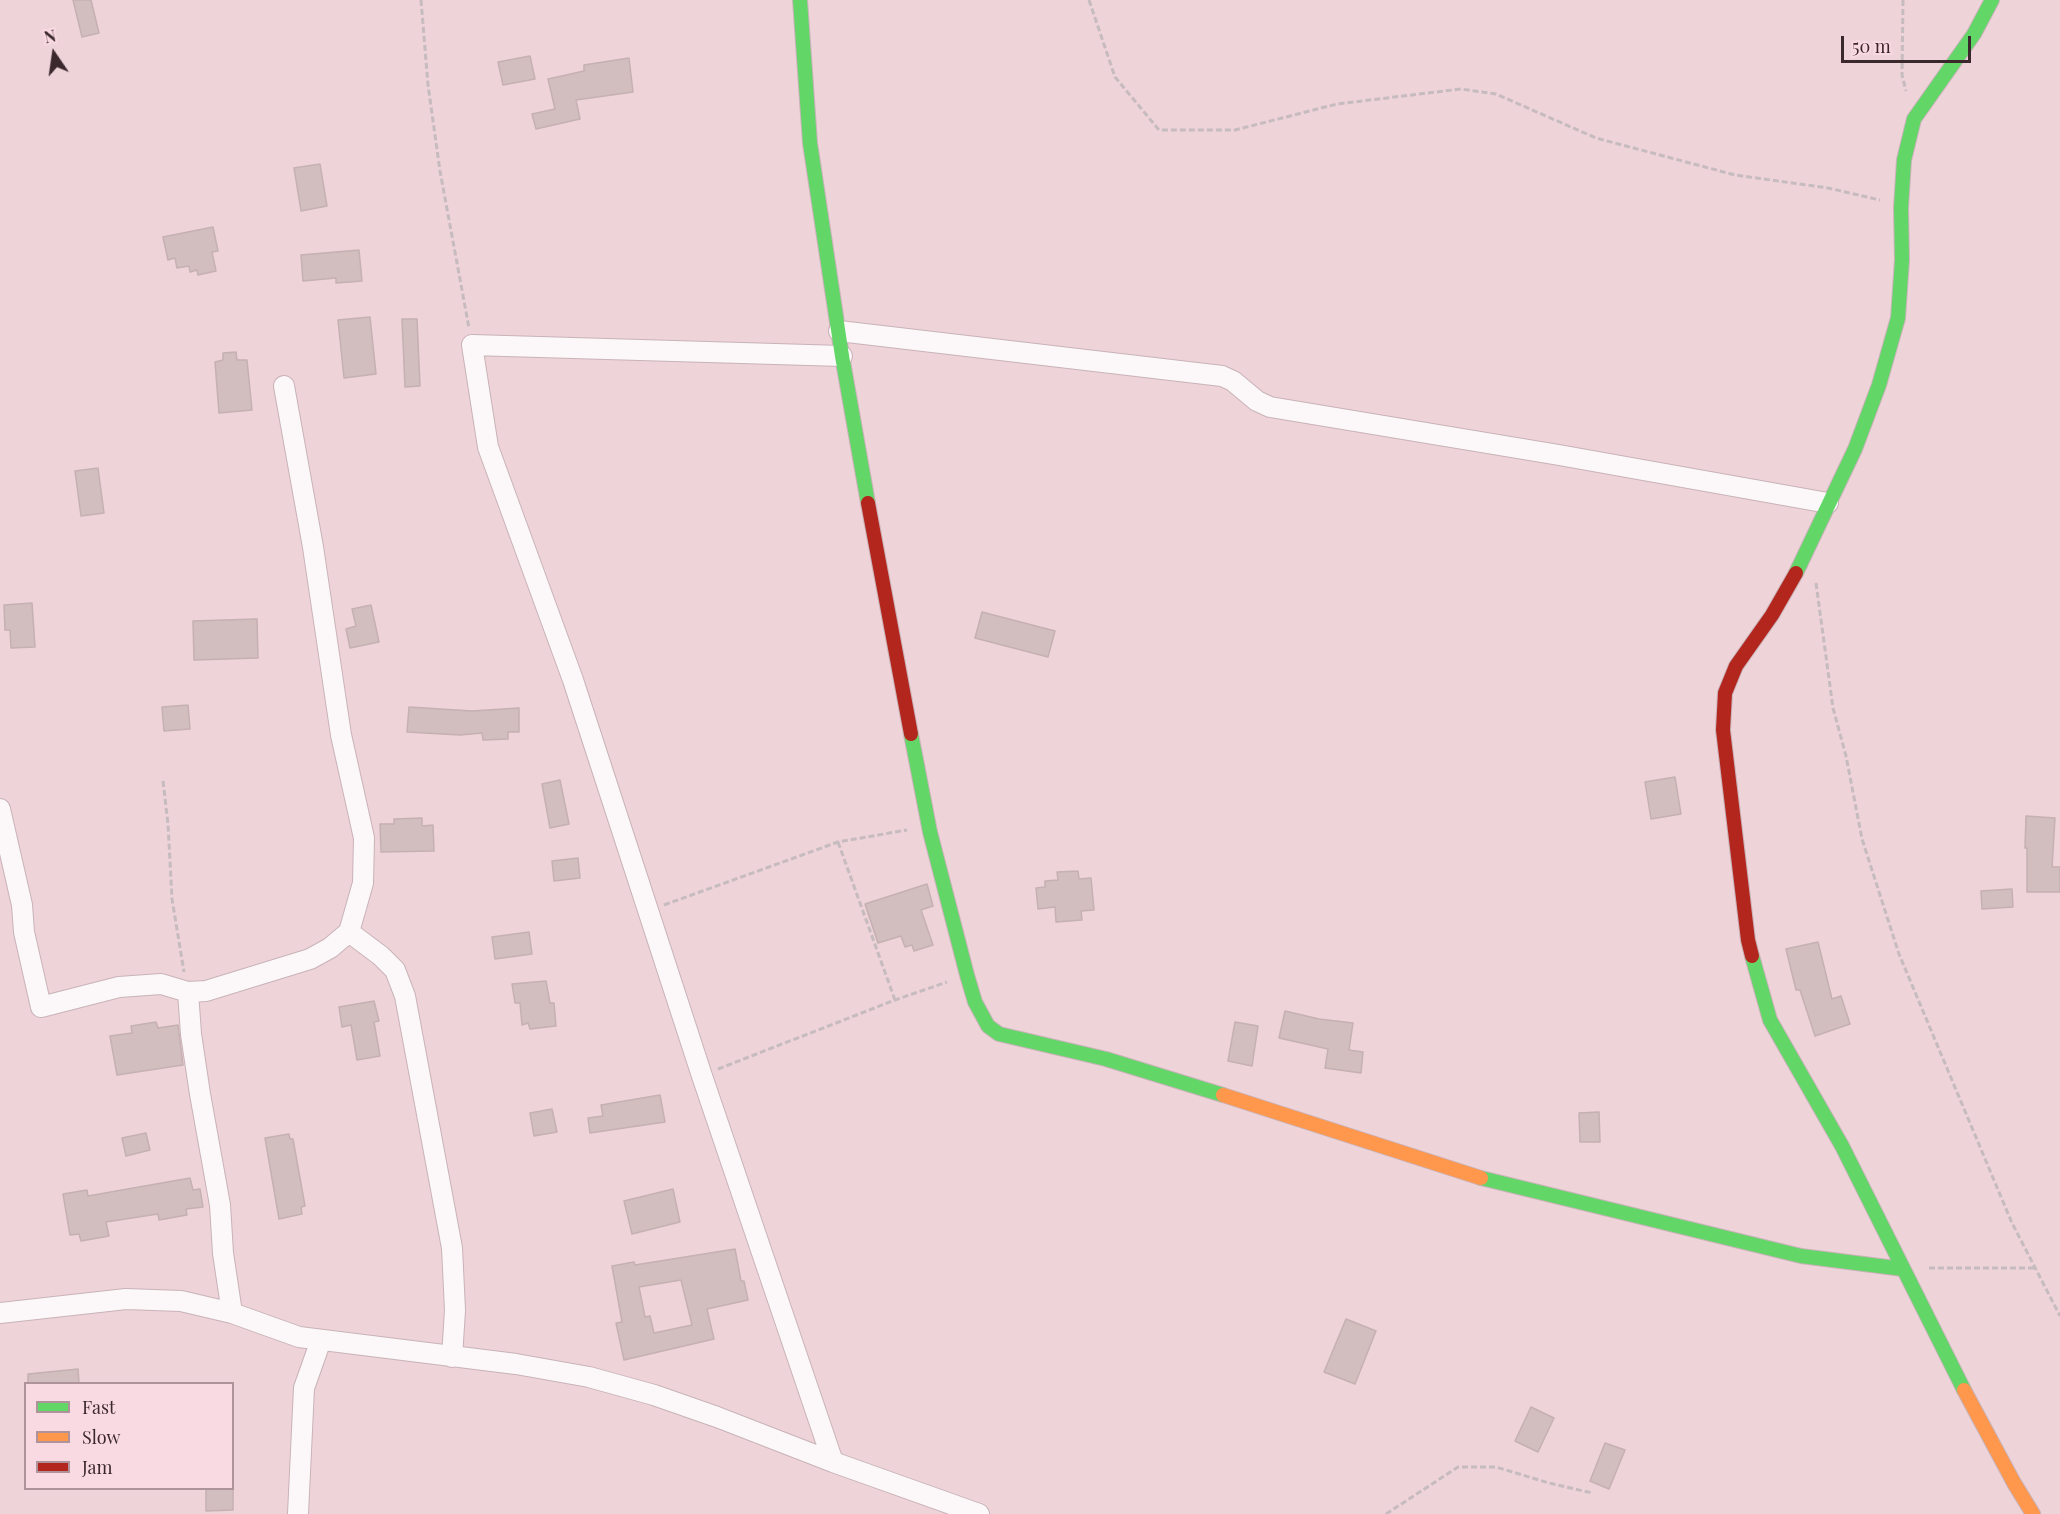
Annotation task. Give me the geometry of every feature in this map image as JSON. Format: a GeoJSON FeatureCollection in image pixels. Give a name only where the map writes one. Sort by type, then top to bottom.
{"type":"FeatureCollection","features":[{"type":"Feature","properties":{"kind":"street"},"geometry":{"type":"LineString","coordinates":[[800,0],[810,143],[842,356],[885,596],[930,832],[975,1002],[988,1026],[999,1034],[1106,1059],[1278,1112],[1476,1178],[1801,1256],[1903,1269]]}},
{"type":"Feature","properties":{"kind":"street"},"geometry":{"type":"LineString","coordinates":[[1992,0],[1974,34],[1914,119],[1904,160],[1898,318],[1879,385],[1855,449],[1810,544],[1778,605],[1736,666],[1725,693],[1723,730],[1748,940],[1770,1020],[1842,1146],[1942,1348],[2033,1514]]}},
{"type":"Feature","properties":{"kind":"street"},"geometry":{"type":"LineString","coordinates":[[838,331],[1222,376],[1233,381],[1257,401],[1270,407],[1828,503]]}},
{"type":"Feature","properties":{"kind":"street"},"geometry":{"type":"LineString","coordinates":[[833,1462],[702,1076],[573,680],[488,447],[472,345],[842,356]]}},
{"type":"Feature","properties":{"kind":"street"},"geometry":{"type":"LineString","coordinates":[[0,809],[22,905],[24,932],[41,1007],[119,987],[161,984],[188,992],[206,991],[310,958],[330,948],[350,932],[363,883],[364,838],[341,735],[313,547],[284,386]]}},
{"type":"Feature","properties":{"kind":"street"},"geometry":{"type":"LineString","coordinates":[[350,932],[395,970],[405,996],[452,1248],[456,1310],[452,1356]]}},
{"type":"Feature","properties":{"kind":"street"},"geometry":{"type":"LineString","coordinates":[[188,992],[191,1034],[200,1094],[220,1205],[223,1253],[232,1313]]}},
{"type":"Feature","properties":{"kind":"street"},"geometry":{"type":"LineString","coordinates":[[0,1313],[126,1299],[181,1301],[232,1313],[299,1337],[516,1364],[589,1377],[717,1416],[833,1462],[979,1514]]}},
{"type":"Feature","properties":{"kind":"street"},"geometry":{"type":"LineString","coordinates":[[298,1514],[304,1388],[321,1340]]}},
{"type":"Feature","properties":{"kind":"path"},"geometry":{"type":"LineString","coordinates":[[421,0],[428,86],[440,171],[472,345]]}},
{"type":"Feature","properties":{"kind":"path"},"geometry":{"type":"LineString","coordinates":[[1089,0],[1115,77],[1159,130],[1235,130],[1337,104],[1461,89],[1496,94],[1596,138],[1735,175],[1873,197],[1901,208]]}},
{"type":"Feature","properties":{"kind":"path"},"geometry":{"type":"LineString","coordinates":[[1903,0],[1902,75],[1914,119]]}},
{"type":"Feature","properties":{"kind":"path"},"geometry":{"type":"LineString","coordinates":[[1815,579],[1833,708],[1846,756],[1862,839],[1899,954],[2012,1223],[2060,1316]]}},
{"type":"Feature","properties":{"kind":"path"},"geometry":{"type":"LineString","coordinates":[[163,782],[172,899],[188,992]]}},
{"type":"Feature","properties":{"kind":"path"},"geometry":{"type":"LineString","coordinates":[[649,912],[838,842],[908,830],[930,832]]}},
{"type":"Feature","properties":{"kind":"path"},"geometry":{"type":"LineString","coordinates":[[838,842],[895,1000]]}},
{"type":"Feature","properties":{"kind":"path"},"geometry":{"type":"LineString","coordinates":[[702,1076],[895,1000],[967,975]]}},
{"type":"Feature","properties":{"kind":"path"},"geometry":{"type":"LineString","coordinates":[[1903,1269],[2034,1268]]}},
{"type":"Feature","properties":{"kind":"path"},"geometry":{"type":"LineString","coordinates":[[1386,1514],[1458,1467],[1496,1467],[1592,1493]]}},
{"type":"Feature","properties":{"kind":"building"},"geometry":{"type":"Polygon","coordinates":[[[73,0],[91,0],[99,33],[82,37],[73,0]]]}},
{"type":"Feature","properties":{"kind":"building"},"geometry":{"type":"Polygon","coordinates":[[[530,56],[535,79],[503,85],[498,62],[530,56]]]}},
{"type":"Feature","properties":{"kind":"building"},"geometry":{"type":"Polygon","coordinates":[[[629,58],[633,92],[576,100],[580,119],[536,129],[532,114],[555,109],[548,79],[584,71],[584,65],[629,58]]]}},
{"type":"Feature","properties":{"kind":"building"},"geometry":{"type":"Polygon","coordinates":[[[320,164],[327,206],[301,211],[294,168],[320,164]]]}},
{"type":"Feature","properties":{"kind":"building"},"geometry":{"type":"Polygon","coordinates":[[[213,227],[218,251],[212,252],[216,271],[198,275],[197,270],[190,272],[189,266],[177,268],[175,258],[168,260],[163,237],[213,227]]]}},
{"type":"Feature","properties":{"kind":"building"},"geometry":{"type":"Polygon","coordinates":[[[359,250],[362,281],[336,283],[336,278],[303,281],[301,255],[359,250]]]}},
{"type":"Feature","properties":{"kind":"building"},"geometry":{"type":"Polygon","coordinates":[[[370,317],[376,374],[344,378],[338,320],[370,317]]]}},
{"type":"Feature","properties":{"kind":"building"},"geometry":{"type":"Polygon","coordinates":[[[402,319],[417,319],[420,386],[405,387],[402,319]]]}},
{"type":"Feature","properties":{"kind":"building"},"geometry":{"type":"Polygon","coordinates":[[[236,352],[237,360],[247,360],[252,410],[219,413],[215,362],[223,360],[223,353],[236,352]]]}},
{"type":"Feature","properties":{"kind":"building"},"geometry":{"type":"Polygon","coordinates":[[[98,468],[104,513],[81,516],[75,471],[98,468]]]}},
{"type":"Feature","properties":{"kind":"building"},"geometry":{"type":"Polygon","coordinates":[[[32,603],[35,647],[11,648],[10,630],[5,630],[4,605],[32,603]]]}},
{"type":"Feature","properties":{"kind":"building"},"geometry":{"type":"Polygon","coordinates":[[[371,605],[379,642],[350,648],[346,629],[356,626],[352,609],[371,605]]]}},
{"type":"Feature","properties":{"kind":"building"},"geometry":{"type":"Polygon","coordinates":[[[982,612],[1055,631],[1048,657],[975,638],[982,612]]]}},
{"type":"Feature","properties":{"kind":"building"},"geometry":{"type":"Polygon","coordinates":[[[257,619],[258,658],[194,660],[193,621],[257,619]]]}},
{"type":"Feature","properties":{"kind":"building"},"geometry":{"type":"Polygon","coordinates":[[[188,705],[190,729],[164,731],[162,707],[188,705]]]}},
{"type":"Feature","properties":{"kind":"building"},"geometry":{"type":"Polygon","coordinates":[[[409,707],[472,711],[519,708],[519,732],[508,732],[508,739],[483,740],[482,733],[460,735],[407,732],[409,707]]]}},
{"type":"Feature","properties":{"kind":"building"},"geometry":{"type":"Polygon","coordinates":[[[1675,777],[1681,814],[1651,819],[1645,782],[1675,777]]]}},
{"type":"Feature","properties":{"kind":"building"},"geometry":{"type":"Polygon","coordinates":[[[560,780],[569,824],[550,828],[542,784],[560,780]]]}},
{"type":"Feature","properties":{"kind":"building"},"geometry":{"type":"Polygon","coordinates":[[[2026,816],[2055,818],[2052,867],[2060,867],[2060,892],[2027,892],[2026,816]]]}},
{"type":"Feature","properties":{"kind":"building"},"geometry":{"type":"Polygon","coordinates":[[[422,818],[422,826],[433,825],[434,851],[381,852],[380,824],[394,824],[394,819],[422,818]]]}},
{"type":"Feature","properties":{"kind":"building"},"geometry":{"type":"Polygon","coordinates":[[[578,858],[580,878],[554,881],[552,861],[578,858]]]}},
{"type":"Feature","properties":{"kind":"building"},"geometry":{"type":"Polygon","coordinates":[[[1078,871],[1079,879],[1091,878],[1094,910],[1081,911],[1082,920],[1056,922],[1055,907],[1038,909],[1036,888],[1045,887],[1045,881],[1058,880],[1057,872],[1078,871]]]}},
{"type":"Feature","properties":{"kind":"building"},"geometry":{"type":"Polygon","coordinates":[[[927,884],[933,906],[921,910],[933,945],[914,951],[912,945],[905,947],[901,936],[878,943],[865,904],[927,884]]]}},
{"type":"Feature","properties":{"kind":"building"},"geometry":{"type":"Polygon","coordinates":[[[2012,889],[2013,907],[1982,909],[1981,891],[2012,889]]]}},
{"type":"Feature","properties":{"kind":"building"},"geometry":{"type":"Polygon","coordinates":[[[529,932],[532,954],[495,959],[492,937],[529,932]]]}},
{"type":"Feature","properties":{"kind":"building"},"geometry":{"type":"Polygon","coordinates":[[[1818,942],[1832,999],[1841,996],[1850,1024],[1815,1036],[1800,990],[1796,990],[1786,949],[1818,942]]]}},
{"type":"Feature","properties":{"kind":"building"},"geometry":{"type":"Polygon","coordinates":[[[546,981],[550,1003],[554,1003],[556,1026],[530,1029],[528,1023],[522,1025],[520,1003],[515,1003],[512,984],[546,981]]]}},
{"type":"Feature","properties":{"kind":"building"},"geometry":{"type":"Polygon","coordinates":[[[374,1001],[379,1021],[374,1022],[380,1056],[357,1060],[351,1025],[342,1027],[339,1007],[374,1001]]]}},
{"type":"Feature","properties":{"kind":"building"},"geometry":{"type":"Polygon","coordinates":[[[1285,1011],[1319,1019],[1353,1023],[1349,1050],[1363,1052],[1361,1073],[1325,1068],[1328,1049],[1279,1038],[1285,1011]]]}},
{"type":"Feature","properties":{"kind":"building"},"geometry":{"type":"Polygon","coordinates":[[[156,1022],[158,1028],[178,1025],[183,1065],[117,1075],[110,1036],[132,1033],[131,1026],[156,1022]]]}},
{"type":"Feature","properties":{"kind":"building"},"geometry":{"type":"Polygon","coordinates":[[[1235,1022],[1258,1026],[1252,1066],[1228,1061],[1235,1022]]]}},
{"type":"Feature","properties":{"kind":"building"},"geometry":{"type":"Polygon","coordinates":[[[660,1095],[665,1122],[590,1133],[588,1118],[603,1116],[601,1105],[660,1095]]]}},
{"type":"Feature","properties":{"kind":"building"},"geometry":{"type":"Polygon","coordinates":[[[552,1109],[557,1132],[534,1136],[530,1113],[552,1109]]]}},
{"type":"Feature","properties":{"kind":"building"},"geometry":{"type":"Polygon","coordinates":[[[1599,1112],[1600,1142],[1580,1142],[1579,1113],[1599,1112]]]}},
{"type":"Feature","properties":{"kind":"building"},"geometry":{"type":"Polygon","coordinates":[[[146,1133],[150,1150],[126,1156],[122,1138],[146,1133]]]}},
{"type":"Feature","properties":{"kind":"building"},"geometry":{"type":"Polygon","coordinates":[[[289,1134],[290,1139],[293,1139],[305,1206],[301,1207],[302,1214],[279,1219],[265,1138],[289,1134]]]}},
{"type":"Feature","properties":{"kind":"building"},"geometry":{"type":"Polygon","coordinates":[[[190,1178],[193,1190],[200,1189],[203,1207],[186,1209],[187,1215],[159,1220],[158,1214],[106,1222],[109,1236],[81,1241],[79,1234],[70,1235],[63,1194],[87,1190],[88,1196],[190,1178]]]}},
{"type":"Feature","properties":{"kind":"building"},"geometry":{"type":"Polygon","coordinates":[[[673,1189],[680,1222],[632,1234],[624,1201],[673,1189]]]}},
{"type":"Feature","properties":{"kind":"building"},"geometry":{"type":"Polygon","coordinates":[[[735,1249],[741,1281],[744,1281],[748,1300],[707,1309],[714,1339],[624,1360],[616,1323],[622,1322],[612,1266],[634,1262],[635,1265],[735,1249]],[[681,1280],[639,1287],[645,1317],[650,1316],[654,1333],[692,1325],[681,1280]]]}},
{"type":"Feature","properties":{"kind":"building"},"geometry":{"type":"Polygon","coordinates":[[[1346,1319],[1376,1331],[1355,1384],[1324,1372],[1346,1319]]]}},
{"type":"Feature","properties":{"kind":"building"},"geometry":{"type":"Polygon","coordinates":[[[78,1369],[79,1382],[28,1382],[28,1374],[78,1369]]]}},
{"type":"Feature","properties":{"kind":"building"},"geometry":{"type":"Polygon","coordinates":[[[1531,1407],[1554,1418],[1538,1452],[1515,1441],[1531,1407]]]}},
{"type":"Feature","properties":{"kind":"building"},"geometry":{"type":"Polygon","coordinates":[[[1605,1443],[1625,1450],[1609,1489],[1590,1481],[1605,1443]]]}},
{"type":"Feature","properties":{"kind":"building"},"geometry":{"type":"Polygon","coordinates":[[[206,1490],[233,1490],[233,1510],[206,1511],[206,1490]]]}},
{"type":"Feature","properties":{"kind":"traffic: fast"},"geometry":{"type":"LineString","coordinates":[[800,0],[810,143],[842,356],[868,503]]}},
{"type":"Feature","properties":{"kind":"traffic: fast"},"geometry":{"type":"LineString","coordinates":[[1796,573],[1855,449],[1879,385],[1898,318],[1904,160],[1914,119],[1974,34],[1992,0]]}},
{"type":"Feature","properties":{"kind":"traffic: fast"},"geometry":{"type":"LineString","coordinates":[[911,734],[930,832],[967,975],[975,1002],[988,1026],[999,1034],[1106,1059],[1223,1095]]}},
{"type":"Feature","properties":{"kind":"traffic: fast"},"geometry":{"type":"LineString","coordinates":[[1752,956],[1770,1020],[1842,1146],[1964,1390]]}},
{"type":"Feature","properties":{"kind":"traffic: fast"},"geometry":{"type":"LineString","coordinates":[[1481,1178],[1801,1256],[1903,1269]]}},
{"type":"Feature","properties":{"kind":"traffic: slow"},"geometry":{"type":"LineString","coordinates":[[1223,1095],[1481,1178]]}},
{"type":"Feature","properties":{"kind":"traffic: slow"},"geometry":{"type":"LineString","coordinates":[[1964,1390],[2033,1514]]}},
{"type":"Feature","properties":{"kind":"traffic: jam"},"geometry":{"type":"LineString","coordinates":[[868,503],[911,734]]}},
{"type":"Feature","properties":{"kind":"traffic: jam"},"geometry":{"type":"LineString","coordinates":[[1752,956],[1748,940],[1723,730],[1725,693],[1736,666],[1772,615],[1796,573]]}}]}
